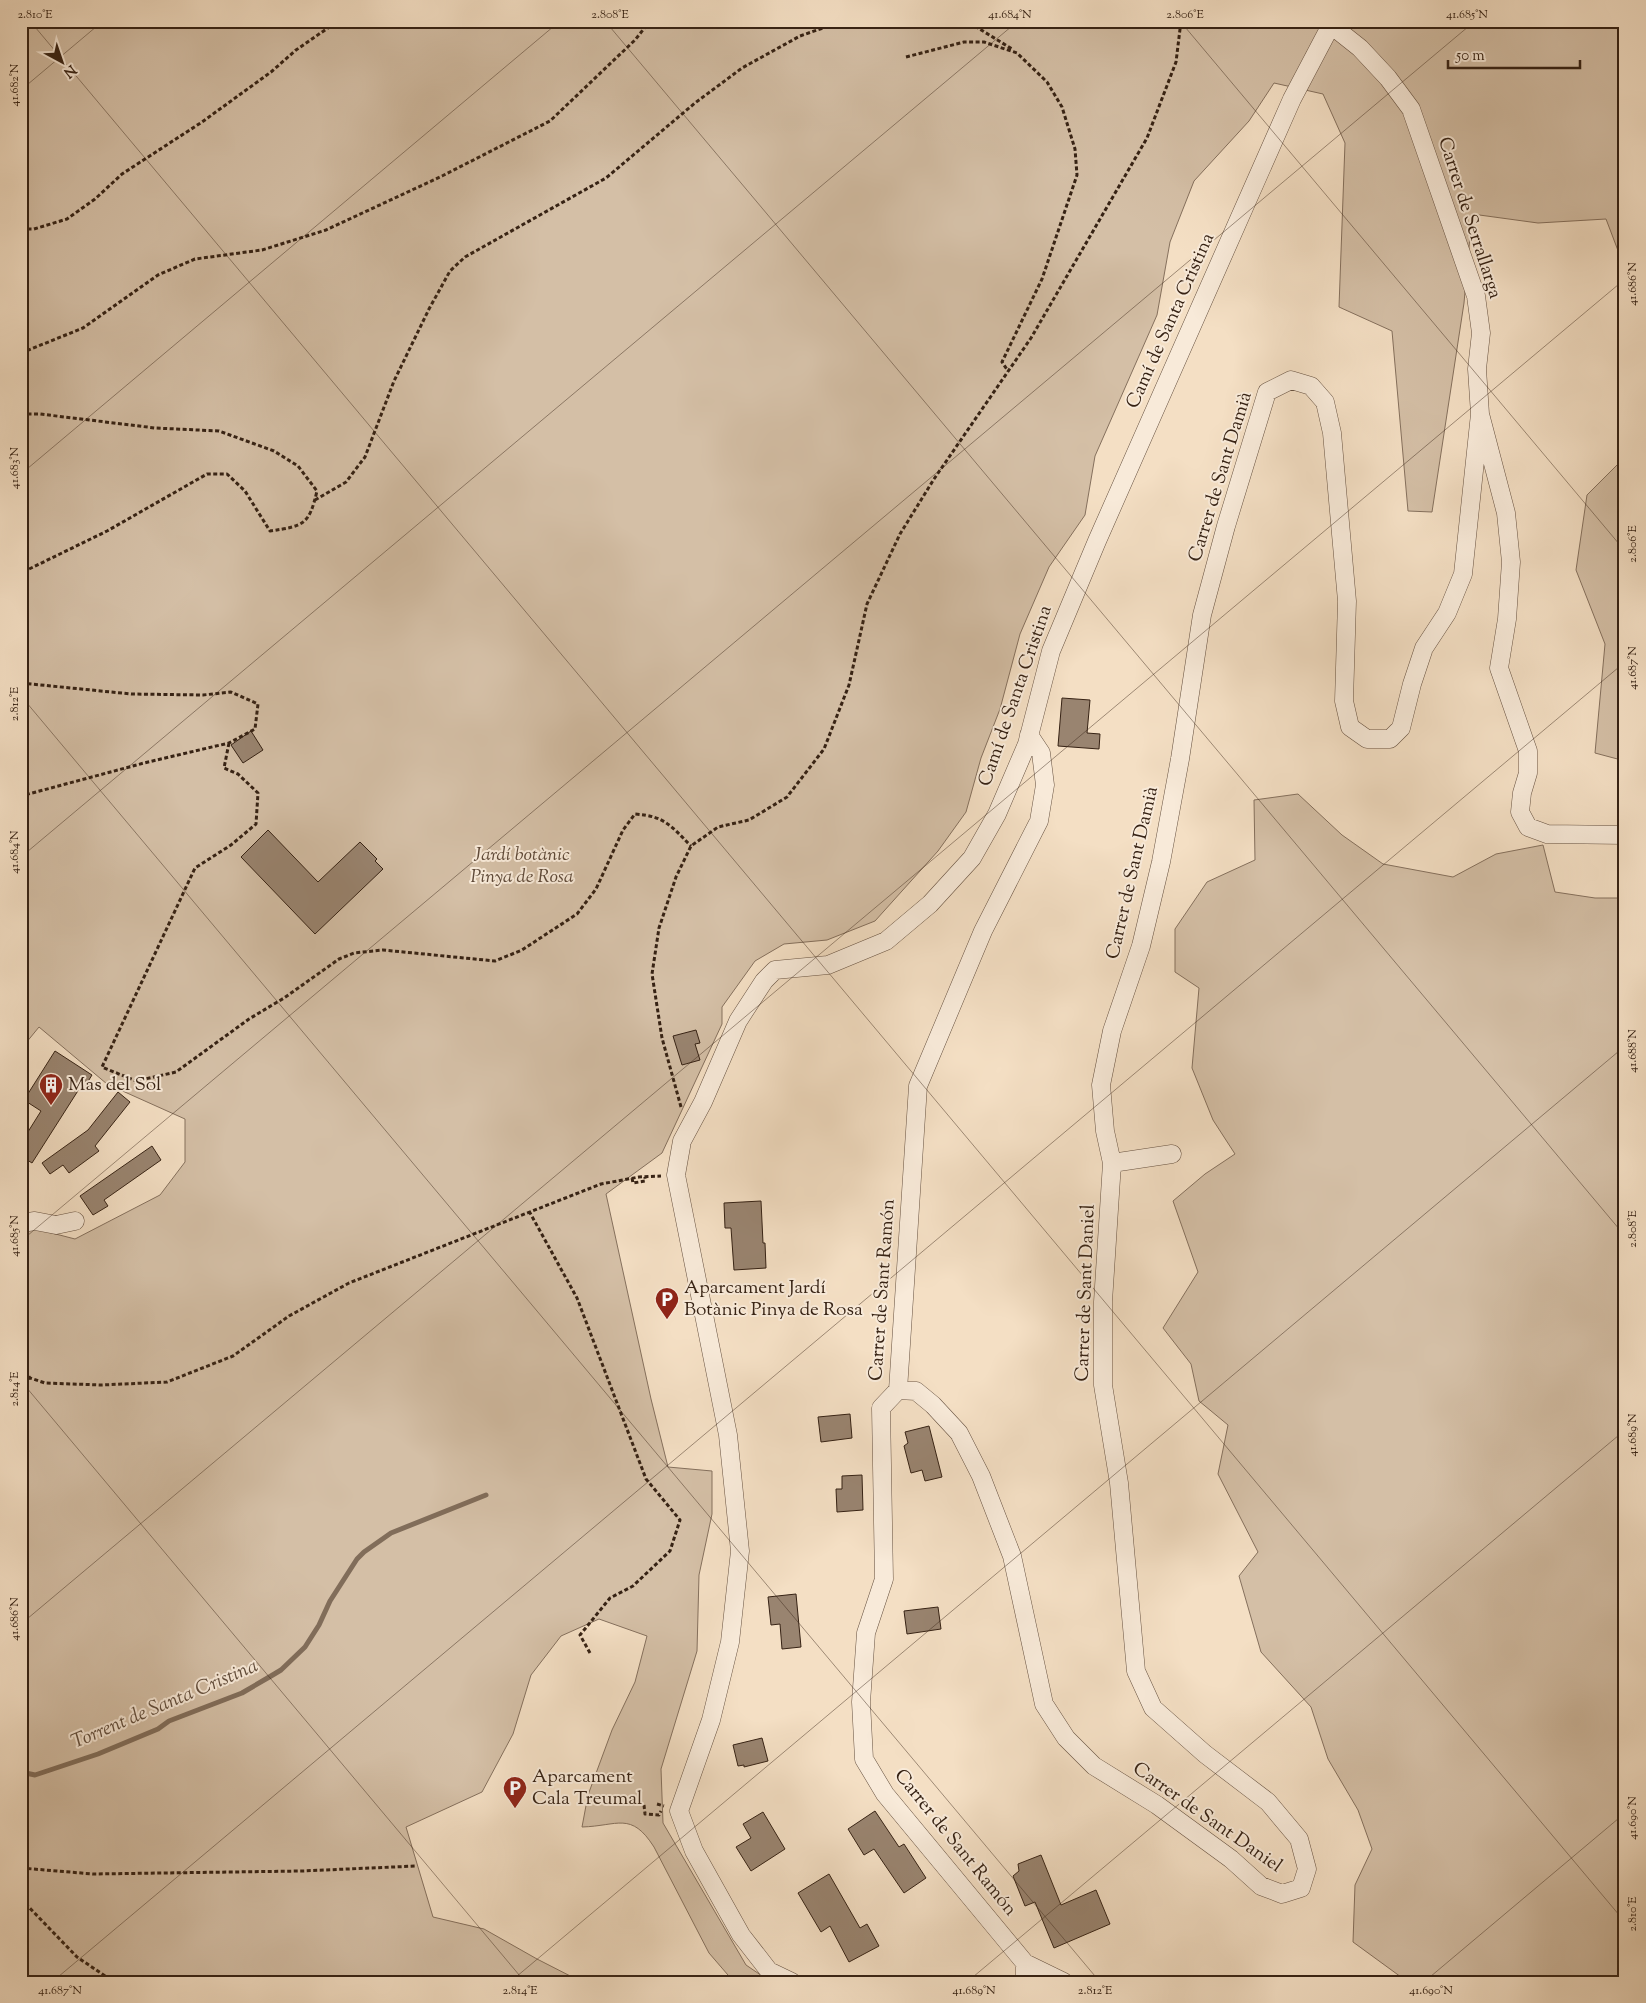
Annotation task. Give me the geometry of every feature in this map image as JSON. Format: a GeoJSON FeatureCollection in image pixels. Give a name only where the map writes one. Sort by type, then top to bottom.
{"type":"FeatureCollection","features":[{"type":"Feature","properties":{"kind":"street","name":"Carrer de Serrallarga"},"geometry":{"type":"LineString","coordinates":[[1331,23],[1360,48],[1388,78],[1411,109],[1476,296],[1481,333],[1477,369],[1480,414],[1506,513],[1511,562],[1507,619],[1499,668],[1528,752],[1528,772],[1522,793],[1520,812],[1528,826],[1548,834],[1625,835]]}},
{"type":"Feature","properties":{"kind":"street","name":"Camí de Santa Cristina"},"geometry":{"type":"LineString","coordinates":[[792,1982],[769,1971],[741,1935],[694,1851],[679,1811],[711,1720],[730,1642],[740,1551],[728,1435],[676,1175],[682,1141],[703,1102],[738,1021],[764,981],[776,970],[828,965],[886,941],[930,904],[972,858],[998,814],[1029,735],[1051,651],[1097,540],[1292,99],[1331,23]]}},
{"type":"Feature","properties":{"kind":"street","name":"Carrer de Sant Damià"},"geometry":{"type":"LineString","coordinates":[[1112,1163],[1105,1131],[1101,1085],[1112,1031],[1142,946],[1161,862],[1180,759],[1202,616],[1226,526],[1267,392],[1292,380],[1311,386],[1325,402],[1332,433],[1347,601],[1344,701],[1350,727],[1367,739],[1390,739],[1402,728],[1412,684],[1424,648],[1446,613],[1463,574],[1468,512],[1480,414]]}},
{"type":"Feature","properties":{"kind":"street","name":"Carrer de Sant Ramón"},"geometry":{"type":"LineString","coordinates":[[1025,1962],[884,1794],[864,1758],[861,1702],[866,1633],[884,1579],[881,1408],[898,1390],[918,1086],[983,931],[1039,821],[1045,785],[1041,753],[1029,735]]}},
{"type":"Feature","properties":{"kind":"street"},"geometry":{"type":"LineString","coordinates":[[1112,1163],[1172,1154]]}},
{"type":"Feature","properties":{"kind":"street","name":"Carrer de Sant Daniel"},"geometry":{"type":"LineString","coordinates":[[898,1390],[916,1391],[933,1405],[959,1433],[981,1476],[1012,1556],[1044,1704],[1066,1738],[1094,1766],[1156,1805],[1231,1859],[1260,1886],[1282,1894],[1301,1888],[1307,1869],[1299,1839],[1268,1802],[1204,1754],[1153,1708],[1136,1671],[1119,1483],[1103,1386],[1103,1302],[1112,1163]]}},
{"type":"Feature","properties":{"kind":"street"},"geometry":{"type":"LineString","coordinates":[[21,1223],[35,1221],[56,1225],[75,1221]]}},
{"type":"Feature","properties":{"kind":"street"},"geometry":{"type":"LineString","coordinates":[[1025,1982],[1025,1962],[1064,1982]]}},
{"type":"Feature","properties":{"kind":"path"},"geometry":{"type":"LineString","coordinates":[[21,229],[34,230],[67,219],[95,199],[122,174],[202,122],[271,72],[296,50],[338,21]]}},
{"type":"Feature","properties":{"kind":"path"},"geometry":{"type":"LineString","coordinates":[[21,353],[84,328],[158,276],[194,259],[262,250],[326,230],[442,176],[550,121],[635,40],[650,21]]}},
{"type":"Feature","properties":{"kind":"path"},"geometry":{"type":"LineString","coordinates":[[315,500],[346,482],[365,457],[394,381],[429,309],[450,271],[465,257],[606,178],[688,109],[742,68],[800,36],[843,21]]}},
{"type":"Feature","properties":{"kind":"path"},"geometry":{"type":"LineString","coordinates":[[963,21],[970,23],[1017,52],[1047,82],[1062,108],[1075,149],[1077,176],[1042,279],[1002,362],[1008,371]]}},
{"type":"Feature","properties":{"kind":"path"},"geometry":{"type":"LineString","coordinates":[[688,1130],[662,1038],[652,974],[659,928],[676,877],[690,846],[718,827],[749,820],[787,797],[824,749],[850,685],[867,604],[896,543],[934,479],[1031,338],[1147,138],[1176,62],[1181,21]]}},
{"type":"Feature","properties":{"kind":"path"},"geometry":{"type":"LineString","coordinates":[[906,57],[964,42],[984,42],[1017,52]]}},
{"type":"Feature","properties":{"kind":"path"},"geometry":{"type":"LineString","coordinates":[[21,414],[40,414],[155,428],[219,431],[274,451],[298,466],[317,491],[312,514],[296,527],[270,531],[244,491],[227,474],[207,474],[107,531],[21,573]]}},
{"type":"Feature","properties":{"kind":"path"},"geometry":{"type":"LineString","coordinates":[[21,683],[131,694],[203,695],[231,692],[258,704],[255,728],[228,743],[21,796]]}},
{"type":"Feature","properties":{"kind":"path"},"geometry":{"type":"LineString","coordinates":[[228,743],[224,768],[238,774],[258,793],[256,824],[231,845],[195,868],[146,970],[102,1067],[136,1082],[176,1072],[249,1019],[284,998],[339,959],[354,953],[382,950],[494,961],[522,950],[577,914],[596,889],[623,830],[635,814],[652,815],[671,825],[690,846]]}},
{"type":"Feature","properties":{"kind":"path"},"geometry":{"type":"LineString","coordinates":[[21,1366],[30,1378],[45,1383],[101,1385],[167,1382],[233,1356],[289,1316],[349,1283],[601,1184],[632,1178],[676,1175]]}},
{"type":"Feature","properties":{"kind":"path"},"geometry":{"type":"LineString","coordinates":[[529,1212],[577,1298],[646,1479],[680,1520],[670,1551],[633,1586],[610,1598],[580,1634],[590,1653]]}},
{"type":"Feature","properties":{"kind":"path"},"geometry":{"type":"LineString","coordinates":[[21,1382],[30,1378]]}},
{"type":"Feature","properties":{"kind":"path"},"geometry":{"type":"LineString","coordinates":[[644,1805],[645,1814],[659,1815],[664,1806]]}},
{"type":"Feature","properties":{"kind":"path"},"geometry":{"type":"LineString","coordinates":[[21,1868],[93,1874],[302,1871],[416,1866]]}},
{"type":"Feature","properties":{"kind":"path"},"geometry":{"type":"LineString","coordinates":[[21,1899],[77,1957],[114,1982]]}},
{"type":"Feature","properties":{"kind":"green space","name":"Jardí botànic Pinya de Rosa"},"geometry":{"type":"Polygon","coordinates":[[[33,21],[1625,21],[1625,269],[1606,219],[1538,223],[1472,214],[1464,303],[1432,512],[1408,511],[1392,331],[1339,307],[1345,143],[1323,94],[1274,83],[1249,121],[1194,181],[1170,242],[1157,315],[1095,456],[1085,515],[1049,567],[1020,634],[1000,709],[981,758],[966,812],[938,851],[875,921],[827,940],[784,944],[755,961],[722,1007],[722,1024],[662,1153],[606,1194],[651,1399],[668,1467],[712,1471],[712,1514],[699,1575],[697,1651],[661,1769],[663,1823],[746,1965],[771,1982],[734,1982],[709,1953],[654,1847],[638,1829],[623,1823],[582,1827],[588,1795],[612,1730],[635,1682],[647,1636],[599,1619],[561,1636],[531,1675],[513,1734],[482,1792],[406,1827],[433,1917],[484,1929],[582,1982],[21,1982],[21,1225],[75,1239],[160,1195],[185,1162],[185,1119],[107,1084],[39,1027],[21,1049],[21,37],[33,21]]]}},
{"type":"Feature","properties":{"kind":"green space"},"geometry":{"type":"Polygon","coordinates":[[[1625,457],[1625,761],[1595,753],[1605,644],[1576,570],[1587,495],[1625,457]]]}},
{"type":"Feature","properties":{"kind":"green space"},"geometry":{"type":"Polygon","coordinates":[[[1298,794],[1342,835],[1383,864],[1453,877],[1496,854],[1543,845],[1555,892],[1595,898],[1625,898],[1625,1982],[1400,1982],[1401,1977],[1353,1942],[1355,1885],[1372,1849],[1358,1810],[1328,1759],[1311,1707],[1261,1652],[1239,1576],[1258,1552],[1218,1474],[1228,1425],[1199,1401],[1191,1364],[1163,1328],[1198,1272],[1173,1201],[1205,1174],[1235,1154],[1213,1120],[1192,1068],[1199,988],[1175,972],[1175,929],[1207,882],[1255,860],[1254,800],[1298,794]]]}},
{"type":"Feature","properties":{"kind":"building"},"geometry":{"type":"Polygon","coordinates":[[[1062,698],[1090,700],[1087,733],[1100,734],[1099,749],[1058,746],[1062,698]]]}},
{"type":"Feature","properties":{"kind":"building"},"geometry":{"type":"Polygon","coordinates":[[[251,731],[263,750],[243,763],[231,745],[251,731]]]}},
{"type":"Feature","properties":{"kind":"building"},"geometry":{"type":"Polygon","coordinates":[[[268,830],[318,882],[360,842],[377,859],[375,861],[383,869],[315,934],[241,857],[268,830]]]}},
{"type":"Feature","properties":{"kind":"building"},"geometry":{"type":"Polygon","coordinates":[[[696,1030],[700,1043],[695,1044],[700,1060],[682,1065],[673,1036],[696,1030]]]}},
{"type":"Feature","properties":{"kind":"building","name":"Mas del Sol"},"geometry":{"type":"Polygon","coordinates":[[[55,1051],[92,1075],[84,1088],[81,1086],[32,1163],[21,1156],[21,1143],[41,1111],[24,1100],[55,1051]]]}},
{"type":"Feature","properties":{"kind":"building"},"geometry":{"type":"Polygon","coordinates":[[[118,1092],[130,1102],[95,1146],[99,1151],[69,1173],[63,1165],[50,1174],[42,1163],[88,1130],[118,1092]]]}},
{"type":"Feature","properties":{"kind":"building"},"geometry":{"type":"Polygon","coordinates":[[[152,1146],[161,1160],[104,1200],[108,1206],[93,1215],[80,1196],[152,1146]]]}},
{"type":"Feature","properties":{"kind":"building"},"geometry":{"type":"Polygon","coordinates":[[[761,1201],[766,1268],[734,1270],[731,1228],[725,1228],[724,1203],[761,1201]]]}},
{"type":"Feature","properties":{"kind":"building"},"geometry":{"type":"Polygon","coordinates":[[[850,1414],[852,1438],[821,1442],[818,1417],[850,1414]]]}},
{"type":"Feature","properties":{"kind":"building"},"geometry":{"type":"Polygon","coordinates":[[[929,1426],[942,1477],[925,1481],[922,1470],[911,1473],[904,1446],[908,1443],[905,1432],[929,1426]]]}},
{"type":"Feature","properties":{"kind":"building"},"geometry":{"type":"Polygon","coordinates":[[[862,1475],[863,1510],[837,1512],[836,1489],[842,1489],[842,1476],[862,1475]]]}},
{"type":"Feature","properties":{"kind":"building"},"geometry":{"type":"Polygon","coordinates":[[[796,1594],[801,1647],[782,1649],[780,1624],[771,1625],[768,1597],[796,1594]]]}},
{"type":"Feature","properties":{"kind":"building"},"geometry":{"type":"Polygon","coordinates":[[[938,1607],[941,1629],[907,1634],[904,1611],[938,1607]]]}},
{"type":"Feature","properties":{"kind":"building"},"geometry":{"type":"Polygon","coordinates":[[[762,1738],[768,1761],[744,1767],[744,1765],[738,1766],[733,1745],[762,1738]]]}},
{"type":"Feature","properties":{"kind":"building"},"geometry":{"type":"Polygon","coordinates":[[[875,1811],[899,1847],[904,1844],[926,1878],[904,1893],[874,1849],[864,1855],[848,1829],[875,1811]]]}},
{"type":"Feature","properties":{"kind":"building"},"geometry":{"type":"Polygon","coordinates":[[[763,1812],[785,1849],[751,1871],[736,1847],[751,1838],[743,1824],[763,1812]]]}},
{"type":"Feature","properties":{"kind":"building"},"geometry":{"type":"Polygon","coordinates":[[[1041,1855],[1061,1905],[1096,1890],[1110,1924],[1054,1948],[1035,1902],[1025,1906],[1013,1876],[1019,1871],[1018,1864],[1041,1855]]]}},
{"type":"Feature","properties":{"kind":"building"},"geometry":{"type":"Polygon","coordinates":[[[829,1874],[860,1928],[867,1924],[879,1946],[849,1962],[830,1926],[821,1932],[798,1893],[829,1874]]]}},
{"type":"Feature","properties":{"kind":"waterway","name":"Torrent de Santa Cristina"},"geometry":{"type":"LineString","coordinates":[[21,1772],[35,1775],[98,1754],[158,1729],[169,1721],[242,1693],[271,1676],[281,1670],[305,1647],[319,1625],[330,1601],[357,1559],[364,1552],[391,1533],[486,1495]]}},
{"type":"Feature","properties":{"kind":"place","name":"Mas del Sol"},"geometry":{"type":"Point","coordinates":[51,1106]}},
{"type":"Feature","properties":{"kind":"place","name":"Aparcament Jardí Botànic Pinya de Rosa"},"geometry":{"type":"Point","coordinates":[667,1320]}},
{"type":"Feature","properties":{"kind":"place","name":"Aparcament Cala Treumal"},"geometry":{"type":"Point","coordinates":[515,1809]}}]}
